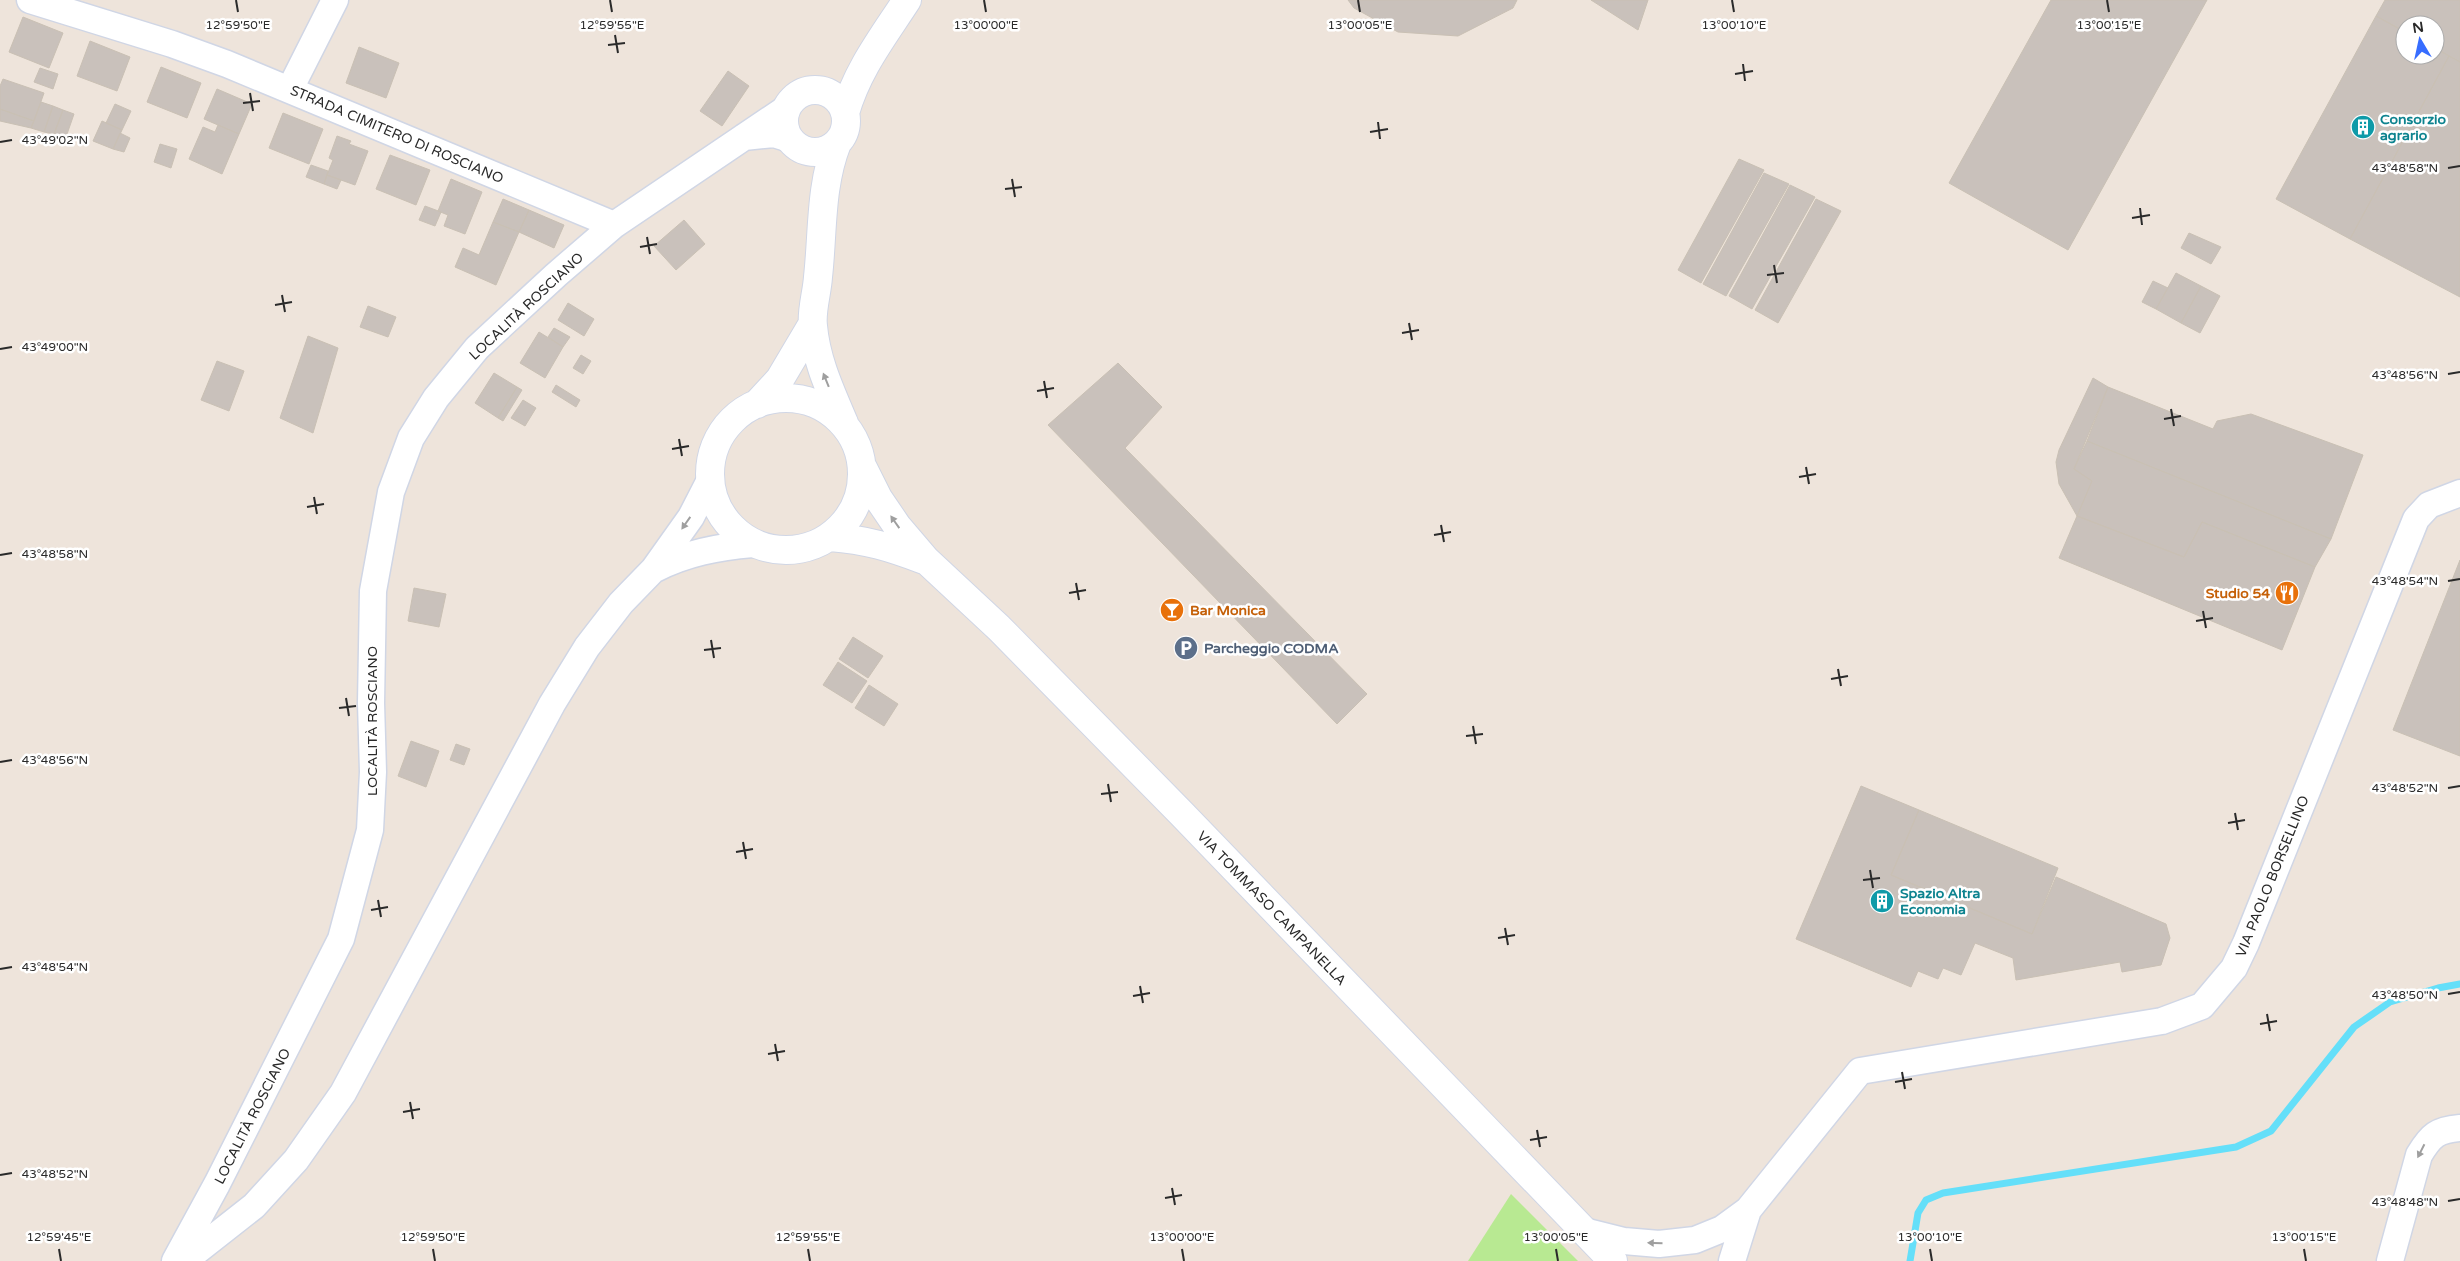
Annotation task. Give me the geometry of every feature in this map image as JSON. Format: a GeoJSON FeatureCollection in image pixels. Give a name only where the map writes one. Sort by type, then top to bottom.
{"type":"FeatureCollection","features":[{"type":"Feature","properties":{"kind":"main road"},"geometry":{"type":"LineString","coordinates":[[845,425],[833,414],[804,400],[772,399],[743,411],[721,434],[712,457],[710,480],[713,496],[723,518],[739,535],[753,544],[768,549],[800,550],[816,545],[842,527],[859,500],[863,468],[854,438],[845,425],[820,366],[812,325],[818,276],[823,195],[831,157],[846,124],[845,113],[851,93],[863,66],[907,0]]}},
{"type":"Feature","properties":{"kind":"main road"},"geometry":{"type":"LineString","coordinates":[[823,195],[814,164],[785,129],[784,118],[787,108],[793,99],[863,66]]}},
{"type":"Feature","properties":{"kind":"main road"},"geometry":{"type":"LineString","coordinates":[[812,90],[833,96],[845,113]]}},
{"type":"Feature","properties":{"kind":"main road"},"geometry":{"type":"LineString","coordinates":[[798,145],[818,152],[828,149],[837,143]]}},
{"type":"Feature","properties":{"kind":"main road"},"geometry":{"type":"LineString","coordinates":[[757,404],[780,378],[812,325]]}},
{"type":"Feature","properties":{"kind":"main road","name":"VIA TOMMASO CAMPANELLA"},"geometry":{"type":"LineString","coordinates":[[863,468],[878,498],[897,526],[926,560],[999,628],[1181,813],[1613,1261]]}},
{"type":"Feature","properties":{"kind":"main road","name":"VIA TOMMASO CAMPANELLA"},"geometry":{"type":"LineString","coordinates":[[830,537],[885,545],[926,560]]}},
{"type":"Feature","properties":{"kind":"street","name":"STRADA CIMITERO DI ROSCIANO"},"geometry":{"type":"LineString","coordinates":[[30,0],[172,44],[290,89],[614,226]]}},
{"type":"Feature","properties":{"kind":"street"},"geometry":{"type":"LineString","coordinates":[[290,89],[335,0]]}},
{"type":"Feature","properties":{"kind":"street"},"geometry":{"type":"LineString","coordinates":[[614,226],[787,108]]}},
{"type":"Feature","properties":{"kind":"street"},"geometry":{"type":"LineString","coordinates":[[744,137],[774,134],[798,145]]}},
{"type":"Feature","properties":{"kind":"street","name":"LOCALITÀ ROSCIANO"},"geometry":{"type":"LineString","coordinates":[[174,1261],[217,1184],[342,939],[370,830],[374,772],[371,703],[373,591],[391,492],[411,438],[436,398],[477,348],[614,226]]}},
{"type":"Feature","properties":{"kind":"street"},"geometry":{"type":"LineString","coordinates":[[184,1261],[254,1206],[296,1160],[343,1093],[552,704],[586,647],[621,603],[654,569],[691,517],[710,480]]}},
{"type":"Feature","properties":{"kind":"street","name":"VIA PAOLO BORSELLINO"},"geometry":{"type":"LineString","coordinates":[[1584,1230],[1624,1241],[1659,1244],[1695,1240],[1722,1229],[1748,1210],[1860,1071],[2162,1021],[2202,1006],[2234,968],[2246,943],[2416,519],[2430,505],[2460,493]]}},
{"type":"Feature","properties":{"kind":"street"},"geometry":{"type":"LineString","coordinates":[[654,569],[677,558],[719,547],[753,544]]}},
{"type":"Feature","properties":{"kind":"street"},"geometry":{"type":"LineString","coordinates":[[2390,1261],[2419,1154],[2428,1139],[2442,1130],[2460,1128]]}},
{"type":"Feature","properties":{"kind":"street","name":"VIA PAOLO BORSELLINO"},"geometry":{"type":"LineString","coordinates":[[1732,1261],[1748,1210]]}},
{"type":"Feature","properties":{"kind":"street","name":"VIA PAOLO BORSELLINO"},"geometry":{"type":"LineString","coordinates":[[1678,1261],[1695,1240]]}},
{"type":"Feature","properties":{"kind":"green space"},"geometry":{"type":"Polygon","coordinates":[[[1511,1194],[1578,1261],[1468,1261],[1511,1194]]]}},
{"type":"Feature","properties":{"kind":"building"},"geometry":{"type":"Polygon","coordinates":[[[1348,0],[1517,0],[1513,8],[1458,36],[1398,32],[1354,8],[1348,0]]]}},
{"type":"Feature","properties":{"kind":"building"},"geometry":{"type":"Polygon","coordinates":[[[1591,0],[1648,0],[1638,30],[1591,0]]]}},
{"type":"Feature","properties":{"kind":"building"},"geometry":{"type":"Polygon","coordinates":[[[2051,0],[2207,0],[2068,250],[1949,183],[2051,0]]]}},
{"type":"Feature","properties":{"kind":"building"},"geometry":{"type":"Polygon","coordinates":[[[2385,0],[2460,0],[2460,62],[2445,54],[2445,15],[2395,15],[2395,26],[2376,16],[2385,0]]]}},
{"type":"Feature","properties":{"kind":"building","name":"Consorzio agrario"},"geometry":{"type":"Polygon","coordinates":[[[2376,16],[2395,26],[2395,65],[2444,65],[2350,239],[2276,199],[2376,16]]]}},
{"type":"Feature","properties":{"kind":"building"},"geometry":{"type":"Polygon","coordinates":[[[23,17],[63,33],[49,68],[9,52],[23,17]]]}},
{"type":"Feature","properties":{"kind":"building"},"geometry":{"type":"Polygon","coordinates":[[[90,41],[130,57],[117,91],[77,76],[90,41]]]}},
{"type":"Feature","properties":{"kind":"building"},"geometry":{"type":"Polygon","coordinates":[[[359,47],[399,63],[386,98],[346,83],[359,47]]]}},
{"type":"Feature","properties":{"kind":"building","name":"Consorzio agrario"},"geometry":{"type":"Polygon","coordinates":[[[2445,54],[2449,56],[2445,63],[2445,54]]]}},
{"type":"Feature","properties":{"kind":"building"},"geometry":{"type":"Polygon","coordinates":[[[2449,56],[2460,62],[2460,297],[2350,239],[2449,56]]]}},
{"type":"Feature","properties":{"kind":"building"},"geometry":{"type":"Polygon","coordinates":[[[161,67],[201,83],[187,118],[147,102],[161,67]]]}},
{"type":"Feature","properties":{"kind":"building"},"geometry":{"type":"Polygon","coordinates":[[[40,68],[58,74],[53,89],[34,82],[40,68]]]}},
{"type":"Feature","properties":{"kind":"building"},"geometry":{"type":"Polygon","coordinates":[[[728,71],[749,86],[722,126],[700,111],[728,71]]]}},
{"type":"Feature","properties":{"kind":"building"},"geometry":{"type":"Polygon","coordinates":[[[3,79],[44,93],[34,121],[0,109],[0,86],[3,79]]]}},
{"type":"Feature","properties":{"kind":"building"},"geometry":{"type":"Polygon","coordinates":[[[217,89],[252,104],[239,134],[204,119],[217,89]]]}},
{"type":"Feature","properties":{"kind":"building"},"geometry":{"type":"Polygon","coordinates":[[[41,102],[53,106],[44,132],[31,128],[41,102]]]}},
{"type":"Feature","properties":{"kind":"building"},"geometry":{"type":"Polygon","coordinates":[[[115,104],[131,111],[122,130],[106,123],[115,104]]]}},
{"type":"Feature","properties":{"kind":"building"},"geometry":{"type":"Polygon","coordinates":[[[53,106],[63,110],[54,134],[44,132],[53,106]]]}},
{"type":"Feature","properties":{"kind":"building"},"geometry":{"type":"Polygon","coordinates":[[[0,109],[34,121],[31,128],[0,121],[0,109]]]}},
{"type":"Feature","properties":{"kind":"building"},"geometry":{"type":"Polygon","coordinates":[[[63,110],[74,114],[66,137],[54,134],[63,110]]]}},
{"type":"Feature","properties":{"kind":"building"},"geometry":{"type":"Polygon","coordinates":[[[283,113],[323,129],[309,164],[269,148],[283,113]]]}},
{"type":"Feature","properties":{"kind":"building"},"geometry":{"type":"Polygon","coordinates":[[[102,121],[122,130],[113,149],[93,141],[102,121]]]}},
{"type":"Feature","properties":{"kind":"building"},"geometry":{"type":"Polygon","coordinates":[[[218,125],[239,134],[222,174],[189,159],[203,127],[215,132],[218,125]]]}},
{"type":"Feature","properties":{"kind":"building"},"geometry":{"type":"Polygon","coordinates":[[[120,133],[130,138],[124,152],[113,149],[120,133]]]}},
{"type":"Feature","properties":{"kind":"building"},"geometry":{"type":"Polygon","coordinates":[[[337,136],[351,141],[349,144],[368,151],[355,185],[327,175],[333,160],[329,158],[337,136]]]}},
{"type":"Feature","properties":{"kind":"building"},"geometry":{"type":"Polygon","coordinates":[[[160,144],[177,149],[171,168],[154,162],[160,144]]]}},
{"type":"Feature","properties":{"kind":"building"},"geometry":{"type":"Polygon","coordinates":[[[390,155],[430,170],[416,205],[376,189],[390,155]]]}},
{"type":"Feature","properties":{"kind":"building"},"geometry":{"type":"Polygon","coordinates":[[[1739,159],[1764,170],[1701,283],[1678,270],[1739,159]]]}},
{"type":"Feature","properties":{"kind":"building"},"geometry":{"type":"Polygon","coordinates":[[[311,165],[328,171],[324,184],[306,177],[311,165]]]}},
{"type":"Feature","properties":{"kind":"building"},"geometry":{"type":"Polygon","coordinates":[[[1764,173],[1789,184],[1726,296],[1703,284],[1764,173]]]}},
{"type":"Feature","properties":{"kind":"building"},"geometry":{"type":"Polygon","coordinates":[[[327,175],[341,180],[337,189],[324,184],[327,175]]]}},
{"type":"Feature","properties":{"kind":"building"},"geometry":{"type":"Polygon","coordinates":[[[451,179],[482,192],[465,234],[444,226],[448,215],[438,211],[451,179]]]}},
{"type":"Feature","properties":{"kind":"building"},"geometry":{"type":"Polygon","coordinates":[[[1790,185],[1815,197],[1752,309],[1729,296],[1790,185]]]}},
{"type":"Feature","properties":{"kind":"building"},"geometry":{"type":"Polygon","coordinates":[[[503,199],[529,210],[519,232],[493,222],[503,199]]]}},
{"type":"Feature","properties":{"kind":"building"},"geometry":{"type":"Polygon","coordinates":[[[1816,199],[1841,211],[1778,323],[1755,310],[1816,199]]]}},
{"type":"Feature","properties":{"kind":"building"},"geometry":{"type":"Polygon","coordinates":[[[425,206],[441,212],[435,226],[419,220],[425,206]]]}},
{"type":"Feature","properties":{"kind":"building"},"geometry":{"type":"Polygon","coordinates":[[[529,210],[564,225],[554,248],[519,232],[529,210]]]}},
{"type":"Feature","properties":{"kind":"building"},"geometry":{"type":"Polygon","coordinates":[[[684,220],[705,244],[676,270],[654,246],[684,220]]]}},
{"type":"Feature","properties":{"kind":"building"},"geometry":{"type":"Polygon","coordinates":[[[493,222],[519,232],[496,285],[455,267],[463,248],[479,255],[493,222]]]}},
{"type":"Feature","properties":{"kind":"building"},"geometry":{"type":"Polygon","coordinates":[[[2189,233],[2221,247],[2211,264],[2181,248],[2189,233]]]}},
{"type":"Feature","properties":{"kind":"building"},"geometry":{"type":"Polygon","coordinates":[[[2176,273],[2201,286],[2181,323],[2156,309],[2176,273]]]}},
{"type":"Feature","properties":{"kind":"building"},"geometry":{"type":"Polygon","coordinates":[[[2153,281],[2168,288],[2156,309],[2142,302],[2153,281]]]}},
{"type":"Feature","properties":{"kind":"building"},"geometry":{"type":"Polygon","coordinates":[[[2201,286],[2220,296],[2200,333],[2181,323],[2201,286]]]}},
{"type":"Feature","properties":{"kind":"building"},"geometry":{"type":"Polygon","coordinates":[[[568,303],[594,319],[584,336],[558,320],[568,303]]]}},
{"type":"Feature","properties":{"kind":"building"},"geometry":{"type":"Polygon","coordinates":[[[368,306],[396,317],[388,337],[360,327],[368,306]]]}},
{"type":"Feature","properties":{"kind":"building"},"geometry":{"type":"Polygon","coordinates":[[[554,328],[570,337],[563,347],[548,337],[554,328]]]}},
{"type":"Feature","properties":{"kind":"building"},"geometry":{"type":"Polygon","coordinates":[[[539,332],[563,347],[545,378],[520,363],[539,332]]]}},
{"type":"Feature","properties":{"kind":"building"},"geometry":{"type":"Polygon","coordinates":[[[308,336],[338,348],[313,433],[280,418],[308,336]]]}},
{"type":"Feature","properties":{"kind":"building"},"geometry":{"type":"Polygon","coordinates":[[[581,355],[591,361],[583,374],[573,368],[581,355]]]}},
{"type":"Feature","properties":{"kind":"building"},"geometry":{"type":"Polygon","coordinates":[[[217,361],[244,371],[229,411],[201,400],[217,361]]]}},
{"type":"Feature","properties":{"kind":"building"},"geometry":{"type":"Polygon","coordinates":[[[1118,363],[1162,407],[1125,448],[1367,694],[1337,724],[1048,425],[1118,363]]]}},
{"type":"Feature","properties":{"kind":"building"},"geometry":{"type":"Polygon","coordinates":[[[494,373],[517,387],[498,418],[475,403],[494,373]]]}},
{"type":"Feature","properties":{"kind":"building"},"geometry":{"type":"Polygon","coordinates":[[[2093,378],[2108,387],[2074,469],[2092,481],[2077,516],[2059,484],[2056,462],[2059,450],[2093,378]]]}},
{"type":"Feature","properties":{"kind":"building"},"geometry":{"type":"Polygon","coordinates":[[[556,385],[580,400],[576,407],[552,392],[556,385]]]}},
{"type":"Feature","properties":{"kind":"building"},"geometry":{"type":"Polygon","coordinates":[[[517,387],[522,390],[503,421],[498,418],[517,387]]]}},
{"type":"Feature","properties":{"kind":"building"},"geometry":{"type":"Polygon","coordinates":[[[2108,387],[2213,429],[2217,421],[2251,414],[2363,455],[2331,539],[2087,441],[2108,387]]]}},
{"type":"Feature","properties":{"kind":"building"},"geometry":{"type":"Polygon","coordinates":[[[523,400],[536,408],[525,426],[511,418],[523,400]]]}},
{"type":"Feature","properties":{"kind":"building"},"geometry":{"type":"Polygon","coordinates":[[[2087,441],[2331,539],[2315,567],[2202,522],[2184,557],[2077,516],[2092,481],[2074,469],[2087,441]]]}},
{"type":"Feature","properties":{"kind":"building"},"geometry":{"type":"Polygon","coordinates":[[[2077,516],[2184,557],[2202,522],[2315,567],[2282,650],[2059,558],[2077,516]]]}},
{"type":"Feature","properties":{"kind":"building"},"geometry":{"type":"Polygon","coordinates":[[[2460,560],[2460,756],[2393,730],[2460,560]]]}},
{"type":"Feature","properties":{"kind":"building"},"geometry":{"type":"Polygon","coordinates":[[[414,588],[446,594],[439,627],[408,621],[414,588]]]}},
{"type":"Feature","properties":{"kind":"building"},"geometry":{"type":"Polygon","coordinates":[[[853,637],[883,656],[868,678],[839,659],[853,637]]]}},
{"type":"Feature","properties":{"kind":"building"},"geometry":{"type":"Polygon","coordinates":[[[838,662],[867,681],[852,703],[823,685],[838,662]]]}},
{"type":"Feature","properties":{"kind":"building"},"geometry":{"type":"Polygon","coordinates":[[[869,685],[898,704],[884,726],[855,708],[869,685]]]}},
{"type":"Feature","properties":{"kind":"building"},"geometry":{"type":"Polygon","coordinates":[[[411,741],[439,751],[426,787],[398,776],[411,741]]]}},
{"type":"Feature","properties":{"kind":"building"},"geometry":{"type":"Polygon","coordinates":[[[456,744],[470,749],[464,765],[450,760],[456,744]]]}},
{"type":"Feature","properties":{"kind":"building","name":"Spazio Altra Economia"},"geometry":{"type":"Polygon","coordinates":[[[1861,786],[1919,810],[1891,875],[2032,934],[2056,877],[2166,924],[2170,938],[2161,965],[2122,972],[2120,962],[2016,980],[2013,958],[1975,943],[1961,975],[1943,968],[1938,979],[1918,971],[1911,987],[1796,939],[1861,786]]]}},
{"type":"Feature","properties":{"kind":"building"},"geometry":{"type":"Polygon","coordinates":[[[1919,810],[2058,868],[2032,934],[1891,875],[1919,810]]]}},
{"type":"Feature","properties":{"kind":"waterway"},"geometry":{"type":"LineString","coordinates":[[1910,1261],[1918,1213],[1926,1200],[1943,1193],[2236,1147],[2271,1131],[2354,1027],[2390,1002],[2438,988],[2460,984]]}},
{"type":"Feature","properties":{"kind":"place","name":"Consorzio agrario"},"geometry":{"type":"Point","coordinates":[2363,127]}},
{"type":"Feature","properties":{"kind":"place","name":"Studio 54"},"geometry":{"type":"Point","coordinates":[2287,593]}},
{"type":"Feature","properties":{"kind":"place","name":"Bar Monica"},"geometry":{"type":"Point","coordinates":[1172,610]}},
{"type":"Feature","properties":{"kind":"place","name":"Parcheggio CODMA"},"geometry":{"type":"Point","coordinates":[1186,648]}},
{"type":"Feature","properties":{"kind":"place","name":"Spazio Altra Economia"},"geometry":{"type":"Point","coordinates":[1882,901]}}]}
